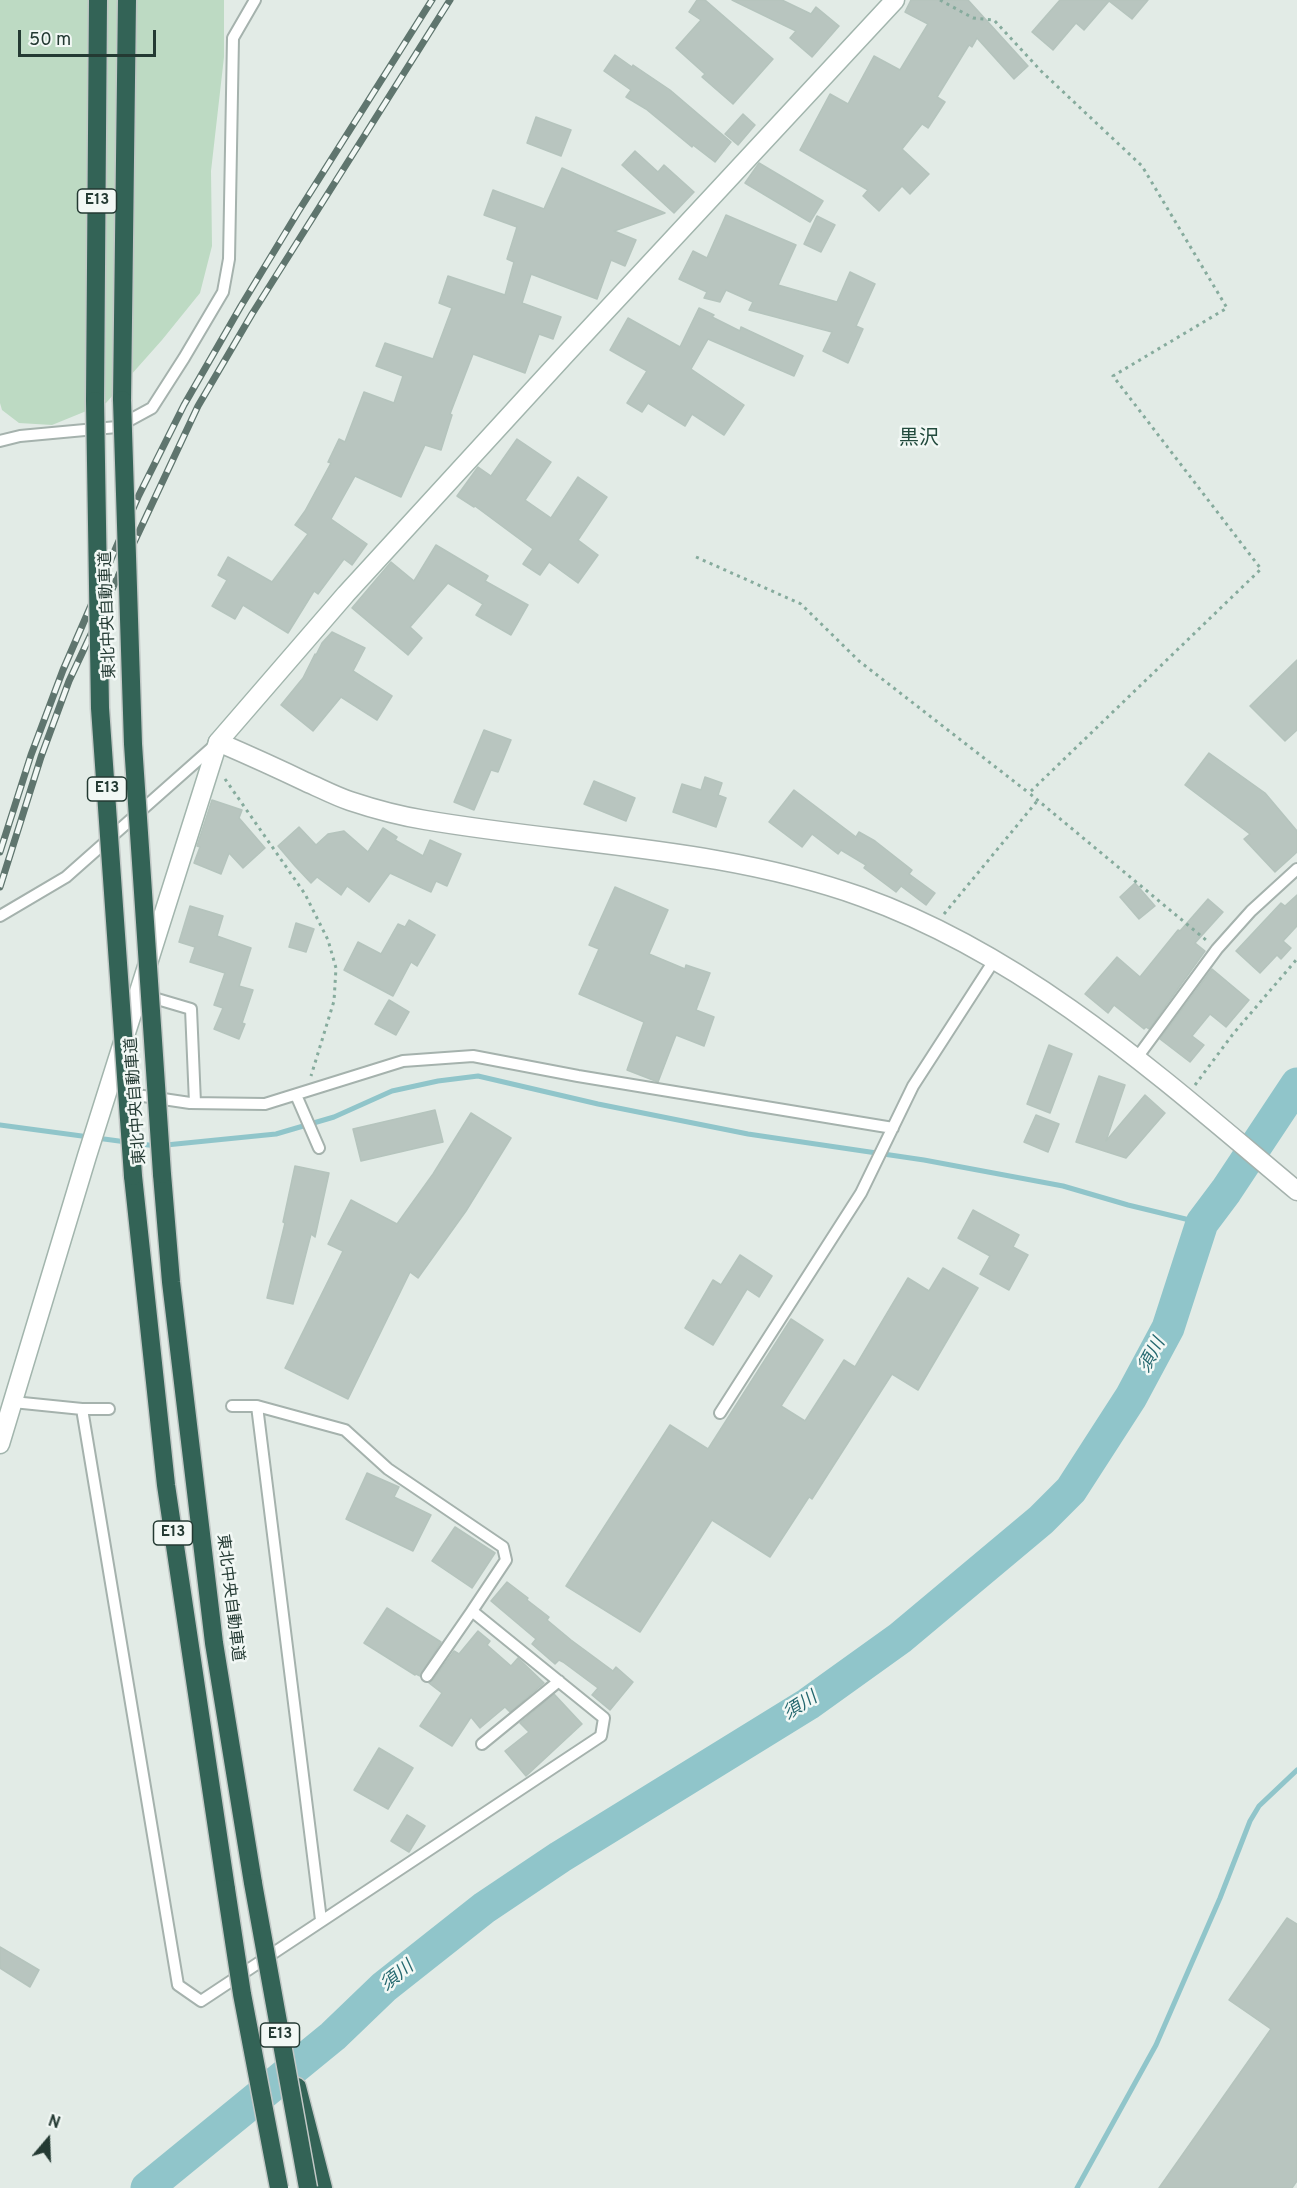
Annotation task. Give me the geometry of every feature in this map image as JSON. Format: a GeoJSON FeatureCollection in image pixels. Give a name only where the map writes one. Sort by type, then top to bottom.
{"type":"FeatureCollection","features":[{"type":"Feature","properties":{"kind":"highway","name":"東北中央自動車道"},"geometry":{"type":"LineString","coordinates":[[98,0],[95,401],[100,708],[133,1176],[166,1485],[242,1994],[279,2188]]}},
{"type":"Feature","properties":{"kind":"highway","name":"東北中央自動車道"},"geometry":{"type":"LineString","coordinates":[[127,0],[122,400],[133,744],[162,1174],[171,1282],[212,1632],[269,1978],[308,2188]]}},
{"type":"Feature","properties":{"kind":"highway"},"geometry":{"type":"LineString","coordinates":[[269,1978],[323,2188]]}},
{"type":"Feature","properties":{"kind":"street"},"geometry":{"type":"LineString","coordinates":[[0,1444],[87,1156],[219,742],[346,594],[895,0]]}},
{"type":"Feature","properties":{"kind":"street"},"geometry":{"type":"LineString","coordinates":[[219,742],[348,801],[424,820],[627,846],[783,874],[861,896],[934,926],[995,959],[1082,1018],[1215,1122],[1297,1191]]}},
{"type":"Feature","properties":{"kind":"lane"},"geometry":{"type":"LineString","coordinates":[[0,441],[20,436],[117,427],[152,408],[205,324],[223,292],[229,259],[233,38],[255,0]]}},
{"type":"Feature","properties":{"kind":"lane"},"geometry":{"type":"LineString","coordinates":[[0,916],[66,876],[219,742]]}},
{"type":"Feature","properties":{"kind":"lane"},"geometry":{"type":"LineString","coordinates":[[1136,1059],[1217,949],[1251,910],[1297,869]]}},
{"type":"Feature","properties":{"kind":"lane"},"geometry":{"type":"LineString","coordinates":[[720,1413],[861,1193],[913,1086],[995,959]]}},
{"type":"Feature","properties":{"kind":"lane"},"geometry":{"type":"LineString","coordinates":[[138,993],[190,1009],[195,1103]]}},
{"type":"Feature","properties":{"kind":"lane"},"geometry":{"type":"LineString","coordinates":[[106,1096],[195,1103],[265,1104],[403,1061],[473,1056],[578,1076],[893,1128]]}},
{"type":"Feature","properties":{"kind":"lane"},"geometry":{"type":"LineString","coordinates":[[300,1094],[318,1146]]}},
{"type":"Feature","properties":{"kind":"lane"},"geometry":{"type":"LineString","coordinates":[[13,1402],[82,1409],[109,1409]]}},
{"type":"Feature","properties":{"kind":"lane"},"geometry":{"type":"LineString","coordinates":[[232,1406],[257,1406],[345,1430],[388,1469],[503,1547],[506,1560],[427,1676]]}},
{"type":"Feature","properties":{"kind":"lane"},"geometry":{"type":"LineString","coordinates":[[257,1406],[321,1920]]}},
{"type":"Feature","properties":{"kind":"lane"},"geometry":{"type":"LineString","coordinates":[[82,1409],[178,1985],[201,2001],[601,1736],[604,1718],[472,1611]]}},
{"type":"Feature","properties":{"kind":"lane"},"geometry":{"type":"LineString","coordinates":[[482,1744],[559,1681]]}},
{"type":"Feature","properties":{"kind":"path"},"geometry":{"type":"LineString","coordinates":[[940,0],[973,18],[994,21],[1041,71],[1142,166],[1227,308],[1113,376],[1261,569],[1029,793]]}},
{"type":"Feature","properties":{"kind":"path"},"geometry":{"type":"LineString","coordinates":[[696,557],[801,604],[859,661],[1038,800],[1217,949]]}},
{"type":"Feature","properties":{"kind":"path"},"geometry":{"type":"LineString","coordinates":[[212,760],[305,894],[328,940],[336,968],[334,1001],[319,1054],[300,1094]]}},
{"type":"Feature","properties":{"kind":"path"},"geometry":{"type":"LineString","coordinates":[[934,926],[1038,800]]}},
{"type":"Feature","properties":{"kind":"path"},"geometry":{"type":"LineString","coordinates":[[1185,1098],[1233,1034],[1297,959]]}},
{"type":"Feature","properties":{"kind":"green space"},"geometry":{"type":"Polygon","coordinates":[[[0,0],[224,0],[224,57],[211,171],[212,246],[200,293],[106,403],[52,425],[19,423],[2,410],[0,403],[0,0]]]}},
{"type":"Feature","properties":{"kind":"building"},"geometry":{"type":"Polygon","coordinates":[[[697,0],[705,0],[773,59],[733,104],[702,77],[705,74],[676,48],[701,20],[689,12],[697,0]]]}},
{"type":"Feature","properties":{"kind":"building"},"geometry":{"type":"Polygon","coordinates":[[[732,0],[782,0],[811,14],[816,7],[839,26],[812,57],[790,38],[796,31],[732,0]]]}},
{"type":"Feature","properties":{"kind":"building"},"geometry":{"type":"Polygon","coordinates":[[[911,0],[968,0],[1028,66],[1014,79],[977,38],[972,47],[969,45],[937,97],[945,102],[928,128],[922,124],[902,149],[929,174],[910,194],[902,186],[879,211],[863,196],[868,190],[800,150],[830,94],[848,104],[874,56],[900,70],[928,24],[905,12],[911,0]]]}},
{"type":"Feature","properties":{"kind":"building"},"geometry":{"type":"Polygon","coordinates":[[[1060,0],[1148,0],[1132,19],[1109,1],[1084,30],[1076,23],[1053,50],[1032,32],[1060,0]]]}},
{"type":"Feature","properties":{"kind":"building"},"geometry":{"type":"Polygon","coordinates":[[[615,55],[670,90],[731,142],[715,162],[693,145],[692,147],[646,109],[626,97],[631,90],[604,71],[615,55]]]}},
{"type":"Feature","properties":{"kind":"building"},"geometry":{"type":"Polygon","coordinates":[[[743,114],[755,125],[738,145],[725,134],[743,114]]]}},
{"type":"Feature","properties":{"kind":"building"},"geometry":{"type":"Polygon","coordinates":[[[536,117],[571,130],[561,156],[527,143],[536,117]]]}},
{"type":"Feature","properties":{"kind":"building"},"geometry":{"type":"Polygon","coordinates":[[[635,151],[658,172],[664,165],[694,192],[674,213],[622,165],[635,151]]]}},
{"type":"Feature","properties":{"kind":"building"},"geometry":{"type":"Polygon","coordinates":[[[759,163],[823,201],[810,222],[745,183],[759,163]]]}},
{"type":"Feature","properties":{"kind":"building"},"geometry":{"type":"Polygon","coordinates":[[[562,168],[665,213],[614,231],[636,240],[625,266],[611,260],[597,299],[531,274],[522,303],[561,317],[553,339],[539,334],[525,373],[473,354],[450,414],[452,415],[441,450],[425,445],[401,497],[355,476],[331,519],[367,544],[352,565],[344,559],[318,594],[314,591],[288,633],[243,605],[235,619],[212,606],[227,580],[218,575],[228,557],[272,582],[308,534],[295,525],[331,463],[328,462],[339,439],[345,442],[364,392],[394,403],[403,376],[376,366],[385,343],[433,359],[452,308],[439,303],[448,276],[505,295],[514,262],[507,259],[517,227],[484,215],[493,190],[544,209],[562,168]]]}},
{"type":"Feature","properties":{"kind":"building"},"geometry":{"type":"Polygon","coordinates":[[[726,215],[796,245],[778,285],[837,302],[850,272],[875,284],[856,326],[863,329],[848,363],[823,351],[832,332],[749,310],[753,302],[726,290],[720,302],[704,298],[707,292],[679,279],[693,251],[707,258],[726,215]]]}},
{"type":"Feature","properties":{"kind":"building"},"geometry":{"type":"Polygon","coordinates":[[[817,216],[835,225],[821,252],[804,244],[817,216]]]}},
{"type":"Feature","properties":{"kind":"building"},"geometry":{"type":"Polygon","coordinates":[[[699,308],[740,331],[741,327],[803,356],[794,376],[708,339],[691,369],[744,405],[724,435],[692,414],[685,426],[648,403],[642,412],[627,403],[647,371],[610,350],[628,318],[680,347],[699,308]]]}},
{"type":"Feature","properties":{"kind":"building"},"geometry":{"type":"Polygon","coordinates":[[[517,439],[551,462],[525,500],[551,518],[578,477],[607,497],[578,540],[598,555],[578,583],[549,562],[540,575],[523,564],[533,549],[475,506],[457,496],[478,467],[491,476],[517,439]]]}},
{"type":"Feature","properties":{"kind":"building"},"geometry":{"type":"Polygon","coordinates":[[[436,545],[488,576],[485,581],[528,605],[511,635],[476,615],[483,604],[448,583],[410,627],[422,638],[408,655],[352,608],[391,562],[414,581],[436,545]]]}},
{"type":"Feature","properties":{"kind":"building"},"geometry":{"type":"Polygon","coordinates":[[[332,632],[365,648],[353,671],[392,696],[377,720],[341,697],[313,731],[281,705],[303,678],[315,654],[332,632]]]}},
{"type":"Feature","properties":{"kind":"building"},"geometry":{"type":"Polygon","coordinates":[[[1297,660],[1297,730],[1285,741],[1250,706],[1297,660]]]}},
{"type":"Feature","properties":{"kind":"building"},"geometry":{"type":"Polygon","coordinates":[[[484,730],[511,740],[498,772],[491,770],[474,810],[454,802],[484,730]]]}},
{"type":"Feature","properties":{"kind":"building"},"geometry":{"type":"Polygon","coordinates":[[[1209,753],[1265,793],[1297,831],[1297,852],[1275,872],[1244,839],[1250,834],[1185,785],[1209,753]]]}},
{"type":"Feature","properties":{"kind":"building"},"geometry":{"type":"Polygon","coordinates":[[[705,777],[722,783],[718,795],[726,798],[716,827],[673,812],[682,784],[701,790],[705,777]]]}},
{"type":"Feature","properties":{"kind":"building"},"geometry":{"type":"Polygon","coordinates":[[[594,781],[635,798],[626,821],[584,804],[594,781]]]}},
{"type":"Feature","properties":{"kind":"building"},"geometry":{"type":"Polygon","coordinates":[[[794,790],[856,837],[859,832],[875,841],[912,870],[909,874],[935,893],[926,905],[901,886],[896,892],[864,868],[866,865],[841,850],[838,854],[812,834],[802,847],[769,822],[794,790]]]}},
{"type":"Feature","properties":{"kind":"building"},"geometry":{"type":"Polygon","coordinates":[[[212,800],[242,810],[239,818],[265,848],[243,868],[229,853],[221,874],[194,863],[212,800]]]}},
{"type":"Feature","properties":{"kind":"building"},"geometry":{"type":"Polygon","coordinates":[[[299,827],[316,845],[328,834],[344,831],[368,852],[383,828],[397,837],[395,840],[423,856],[430,840],[461,854],[447,886],[436,881],[431,892],[390,873],[369,902],[347,886],[341,895],[317,877],[311,883],[295,866],[278,846],[299,827]]]}},
{"type":"Feature","properties":{"kind":"building"},"geometry":{"type":"Polygon","coordinates":[[[1135,883],[1155,906],[1139,919],[1120,897],[1135,883]]]}},
{"type":"Feature","properties":{"kind":"building"},"geometry":{"type":"Polygon","coordinates":[[[615,887],[668,910],[649,954],[685,969],[686,965],[710,973],[696,1010],[714,1017],[704,1046],[676,1035],[658,1082],[627,1070],[644,1022],[579,994],[599,949],[589,945],[615,887]]]}},
{"type":"Feature","properties":{"kind":"building"},"geometry":{"type":"Polygon","coordinates":[[[1297,895],[1297,926],[1283,941],[1291,948],[1281,959],[1277,955],[1260,973],[1236,951],[1281,903],[1285,906],[1297,895]]]}},
{"type":"Feature","properties":{"kind":"building"},"geometry":{"type":"Polygon","coordinates":[[[1208,899],[1223,912],[1195,943],[1205,951],[1149,1029],[1146,1027],[1144,1029],[1114,1005],[1108,1013],[1085,994],[1117,957],[1140,977],[1178,930],[1180,931],[1208,899]]]}},
{"type":"Feature","properties":{"kind":"building"},"geometry":{"type":"Polygon","coordinates":[[[190,906],[223,916],[217,936],[251,948],[239,986],[253,990],[239,1039],[214,1029],[223,1008],[214,1005],[225,973],[190,962],[195,947],[179,942],[190,906]]]}},
{"type":"Feature","properties":{"kind":"building"},"geometry":{"type":"Polygon","coordinates":[[[409,920],[435,935],[417,966],[411,962],[393,996],[344,970],[358,942],[381,954],[398,924],[405,927],[409,920]]]}},
{"type":"Feature","properties":{"kind":"building"},"geometry":{"type":"Polygon","coordinates":[[[296,923],[314,929],[306,952],[289,947],[296,923]]]}},
{"type":"Feature","properties":{"kind":"building"},"geometry":{"type":"Polygon","coordinates":[[[1212,969],[1249,1000],[1226,1027],[1210,1014],[1192,1036],[1204,1045],[1190,1062],[1160,1039],[1212,969]]]}},
{"type":"Feature","properties":{"kind":"building"},"geometry":{"type":"Polygon","coordinates":[[[389,1000],[409,1012],[396,1035],[375,1024],[389,1000]]]}},
{"type":"Feature","properties":{"kind":"building"},"geometry":{"type":"Polygon","coordinates":[[[1049,1045],[1072,1054],[1050,1113],[1027,1104],[1049,1045]]]}},
{"type":"Feature","properties":{"kind":"building"},"geometry":{"type":"Polygon","coordinates":[[[1099,1076],[1125,1085],[1106,1141],[1145,1095],[1165,1113],[1126,1158],[1076,1142],[1099,1076]]]}},
{"type":"Feature","properties":{"kind":"building"},"geometry":{"type":"Polygon","coordinates":[[[435,1110],[443,1142],[361,1161],[353,1129],[435,1110]]]}},
{"type":"Feature","properties":{"kind":"building"},"geometry":{"type":"Polygon","coordinates":[[[471,1113],[511,1138],[466,1211],[418,1278],[410,1272],[348,1399],[285,1368],[343,1251],[328,1244],[351,1200],[397,1224],[433,1174],[471,1113]]]}},
{"type":"Feature","properties":{"kind":"building"},"geometry":{"type":"Polygon","coordinates":[[[1036,1115],[1059,1124],[1048,1152],[1024,1142],[1036,1115]]]}},
{"type":"Feature","properties":{"kind":"building"},"geometry":{"type":"Polygon","coordinates":[[[295,1166],[329,1173],[315,1237],[311,1234],[293,1304],[267,1298],[285,1223],[283,1222],[295,1166]]]}},
{"type":"Feature","properties":{"kind":"building"},"geometry":{"type":"Polygon","coordinates":[[[973,1210],[1019,1235],[1013,1247],[1028,1255],[1009,1290],[980,1274],[990,1256],[958,1238],[973,1210]]]}},
{"type":"Feature","properties":{"kind":"building"},"geometry":{"type":"Polygon","coordinates":[[[740,1255],[772,1276],[759,1297],[747,1289],[713,1345],[685,1328],[713,1280],[721,1285],[740,1255]]]}},
{"type":"Feature","properties":{"kind":"building"},"geometry":{"type":"Polygon","coordinates":[[[943,1268],[978,1288],[918,1390],[892,1374],[812,1499],[809,1497],[770,1557],[712,1520],[640,1632],[566,1586],[670,1425],[708,1449],[791,1319],[823,1340],[781,1406],[805,1421],[844,1360],[855,1367],[908,1278],[929,1291],[943,1268]]]}},
{"type":"Feature","properties":{"kind":"building"},"geometry":{"type":"Polygon","coordinates":[[[367,1473],[399,1487],[394,1497],[431,1515],[413,1551],[346,1519],[367,1473]]]}},
{"type":"Feature","properties":{"kind":"building"},"geometry":{"type":"Polygon","coordinates":[[[455,1527],[495,1553],[472,1588],[432,1561],[455,1527]]]}},
{"type":"Feature","properties":{"kind":"building"},"geometry":{"type":"Polygon","coordinates":[[[507,1582],[549,1617],[547,1620],[571,1640],[613,1671],[616,1667],[633,1682],[610,1710],[592,1695],[598,1688],[563,1662],[559,1660],[555,1664],[532,1644],[536,1639],[491,1601],[507,1582]]]}},
{"type":"Feature","properties":{"kind":"building"},"geometry":{"type":"Polygon","coordinates":[[[387,1608],[441,1642],[420,1676],[364,1643],[387,1608]]]}},
{"type":"Feature","properties":{"kind":"building"},"geometry":{"type":"Polygon","coordinates":[[[478,1631],[490,1641],[487,1645],[511,1666],[518,1658],[544,1683],[510,1712],[505,1707],[480,1728],[471,1717],[452,1746],[420,1726],[442,1693],[429,1683],[454,1651],[459,1654],[478,1631]]]}},
{"type":"Feature","properties":{"kind":"building"},"geometry":{"type":"Polygon","coordinates":[[[554,1694],[582,1724],[526,1776],[505,1751],[529,1732],[520,1723],[554,1694]]]}},
{"type":"Feature","properties":{"kind":"building"},"geometry":{"type":"Polygon","coordinates":[[[379,1748],[413,1768],[388,1809],[354,1790],[379,1748]]]}},
{"type":"Feature","properties":{"kind":"building"},"geometry":{"type":"Polygon","coordinates":[[[407,1815],[425,1826],[409,1852],[391,1841],[407,1815]]]}},
{"type":"Feature","properties":{"kind":"building"},"geometry":{"type":"Polygon","coordinates":[[[1287,1918],[1297,1924],[1297,2181],[1292,2188],[1159,2188],[1271,2029],[1229,2000],[1287,1918]]]}},
{"type":"Feature","properties":{"kind":"building"},"geometry":{"type":"Polygon","coordinates":[[[0,1947],[39,1970],[30,1987],[0,1968],[0,1947]]]}},
{"type":"Feature","properties":{"kind":"waterway"},"geometry":{"type":"LineString","coordinates":[[0,1125],[156,1146],[276,1134],[334,1117],[392,1091],[438,1081],[478,1076],[598,1104],[748,1134],[924,1160],[1063,1186],[1202,1223]]}},
{"type":"Feature","properties":{"kind":"waterway","name":"須川"},"geometry":{"type":"LineString","coordinates":[[147,2188],[333,2036],[384,1987],[484,1908],[560,1857],[808,1704],[900,1638],[1041,1520],[1071,1490],[1131,1397],[1168,1328],[1202,1223],[1297,1084]]}},
{"type":"Feature","properties":{"kind":"waterway"},"geometry":{"type":"LineString","coordinates":[[1077,2188],[1156,2045],[1220,1898],[1250,1821],[1259,1806],[1297,1770]]}},
{"type":"Feature","properties":{"kind":"railway"},"geometry":{"type":"LineString","coordinates":[[0,852],[31,755],[63,670],[138,497],[184,405],[298,212],[432,0]]}},
{"type":"Feature","properties":{"kind":"railway"},"geometry":{"type":"LineString","coordinates":[[0,887],[41,757],[69,681],[198,406],[252,314],[450,0]]}},
{"type":"Feature","properties":{"kind":"district","name":"黒沢"},"geometry":{"type":"Point","coordinates":[919,440]}}]}
